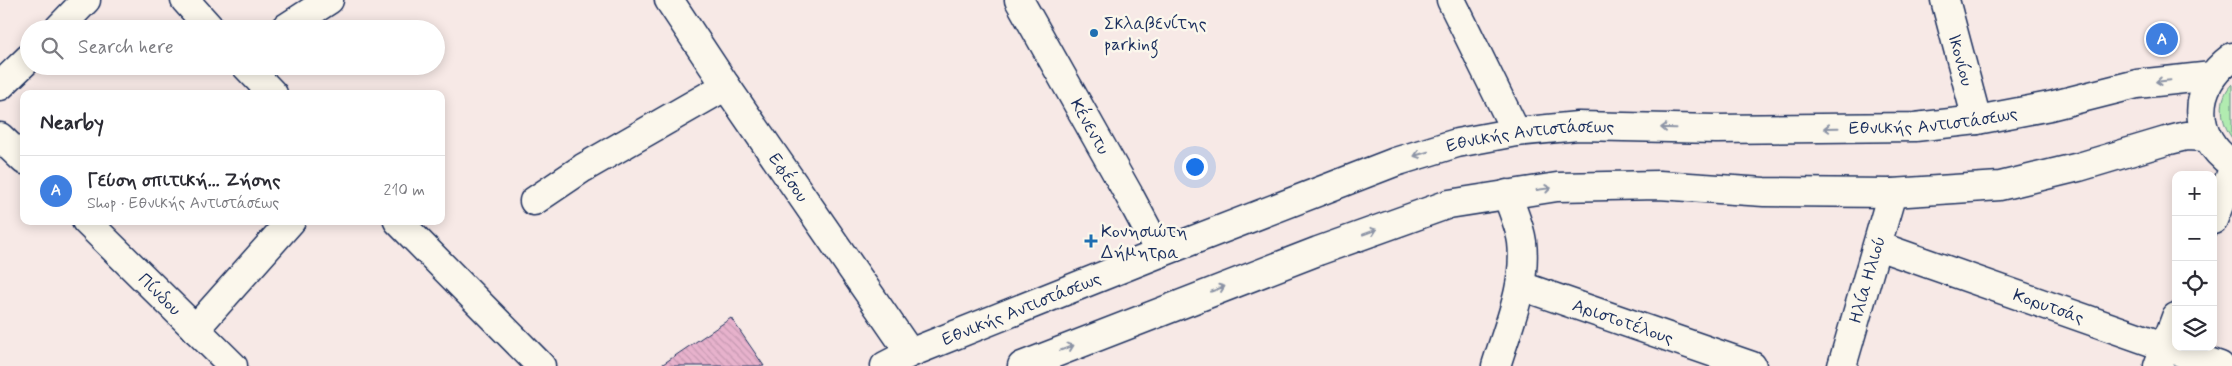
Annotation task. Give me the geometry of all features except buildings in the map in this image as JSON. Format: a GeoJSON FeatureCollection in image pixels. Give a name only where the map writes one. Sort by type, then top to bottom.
{"type":"FeatureCollection","features":[{"type":"Feature","properties":{"kind":"main road"},"geometry":{"type":"LineString","coordinates":[[67,20],[86,0]]}},
{"type":"Feature","properties":{"kind":"main road"},"geometry":{"type":"LineString","coordinates":[[185,0],[203,20]]}},
{"type":"Feature","properties":{"kind":"main road"},"geometry":{"type":"LineString","coordinates":[[298,20],[329,0]]}},
{"type":"Feature","properties":{"kind":"main road","name":"Εφέσου"},"geometry":{"type":"LineString","coordinates":[[669,0],[910,353]]}},
{"type":"Feature","properties":{"kind":"main road","name":"Κένεντυ"},"geometry":{"type":"LineString","coordinates":[[1019,0],[1160,253]]}},
{"type":"Feature","properties":{"kind":"main road"},"geometry":{"type":"LineString","coordinates":[[1451,0],[1516,132]]}},
{"type":"Feature","properties":{"kind":"main road","name":"Ικονίου"},"geometry":{"type":"LineString","coordinates":[[1944,0],[1977,120]]}},
{"type":"Feature","properties":{"kind":"main road"},"geometry":{"type":"LineString","coordinates":[[2232,57],[2212,76],[2202,101],[2201,114],[2207,137],[2220,155],[2232,164]]}},
{"type":"Feature","properties":{"kind":"main road"},"geometry":{"type":"LineString","coordinates":[[0,86],[20,67]]}},
{"type":"Feature","properties":{"kind":"main road"},"geometry":{"type":"LineString","coordinates":[[255,75],[269,90]]}},
{"type":"Feature","properties":{"kind":"main road","name":"Εθνικής Αντιστάσεως"},"geometry":{"type":"LineString","coordinates":[[885,366],[910,353],[1160,253],[1395,162],[1457,143],[1516,132],[1578,126],[1716,129],[1915,127],[1977,120],[2050,106],[2137,84],[2212,76]]}},
{"type":"Feature","properties":{"kind":"main road"},"geometry":{"type":"LineString","coordinates":[[534,201],[582,168],[726,86]]}},
{"type":"Feature","properties":{"kind":"main road"},"geometry":{"type":"LineString","coordinates":[[0,137],[20,156]]}},
{"type":"Feature","properties":{"kind":"main road"},"geometry":{"type":"LineString","coordinates":[[1022,366],[1384,227],[1449,204],[1557,188],[1659,185],[1764,192],[1892,193],[2000,186],[2079,167],[2179,138],[2207,137]]}},
{"type":"Feature","properties":{"kind":"main road"},"geometry":{"type":"LineString","coordinates":[[2215,216],[2232,172]]}},
{"type":"Feature","properties":{"kind":"main road","name":"Ηλία Ηλιού"},"geometry":{"type":"LineString","coordinates":[[1842,366],[1892,193]]}},
{"type":"Feature","properties":{"kind":"main road"},"geometry":{"type":"LineString","coordinates":[[1496,366],[1521,286],[1523,265],[1522,242],[1507,194]]}},
{"type":"Feature","properties":{"kind":"main road","name":"Πίνδου"},"geometry":{"type":"LineString","coordinates":[[90,225],[233,366]]}},
{"type":"Feature","properties":{"kind":"main road"},"geometry":{"type":"LineString","coordinates":[[195,329],[287,225]]}},
{"type":"Feature","properties":{"kind":"main road"},"geometry":{"type":"LineString","coordinates":[[402,225],[541,366]]}},
{"type":"Feature","properties":{"kind":"main road","name":"Κορυτσάς"},"geometry":{"type":"LineString","coordinates":[[1878,246],[2161,356],[2220,366]]}},
{"type":"Feature","properties":{"kind":"main road","name":"Αριστοτέλους"},"geometry":{"type":"LineString","coordinates":[[1521,286],[1752,366]]}},
{"type":"Feature","properties":{"kind":"main road"},"geometry":{"type":"LineString","coordinates":[[2161,356],[2172,327]]}},
{"type":"Feature","properties":{"kind":"green space"},"geometry":{"type":"Polygon","coordinates":[[[2232,84],[2232,138],[2225,125],[2222,111],[2224,97],[2232,84]]]}},
{"type":"Feature","properties":{"kind":"place","name":"Σκλαβενίτης parking"},"geometry":{"type":"Point","coordinates":[1094,33]}},
{"type":"Feature","properties":{"kind":"place","name":"Γεύση σπιτική... Ζήσης"},"geometry":{"type":"Point","coordinates":[2162,39]}},
{"type":"Feature","properties":{"kind":"place","name":"Κονησιώτη Δήμητρα"},"geometry":{"type":"Point","coordinates":[1091,241]}}]}
